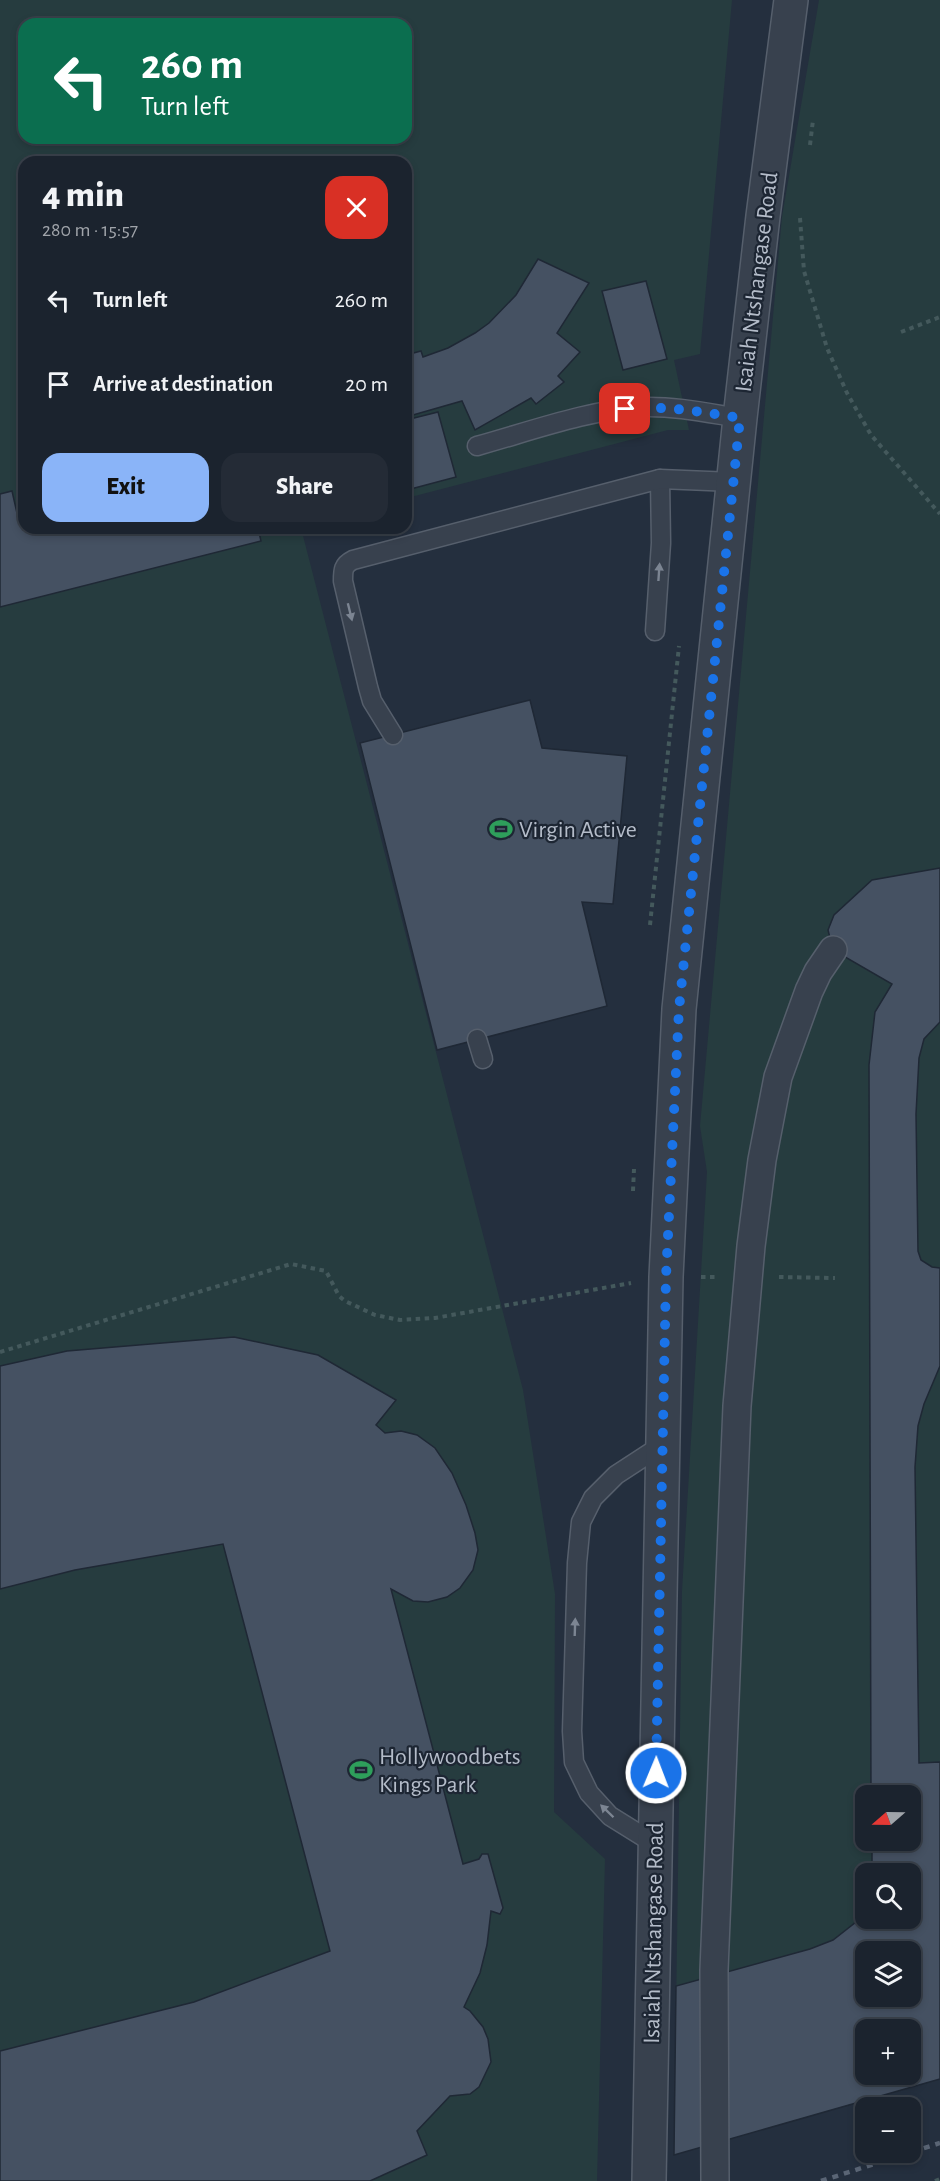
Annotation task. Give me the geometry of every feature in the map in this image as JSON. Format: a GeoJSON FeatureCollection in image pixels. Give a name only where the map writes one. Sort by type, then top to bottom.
{"type":"FeatureCollection","features":[{"type":"Feature","properties":{"kind":"street","name":"Isaiah Ntshangase Road"},"geometry":{"type":"LineString","coordinates":[[649,2181],[666,1277],[679,1009],[740,418],[791,0]]}},
{"type":"Feature","properties":{"kind":"street"},"geometry":{"type":"LineString","coordinates":[[715,2181],[715,1946],[737,1406],[748,1277],[762,1160],[778,1077],[809,991],[818,972],[833,950]]}},
{"type":"Feature","properties":{"kind":"lane"},"geometry":{"type":"LineString","coordinates":[[477,446],[616,410],[644,407],[740,418]]}},
{"type":"Feature","properties":{"kind":"lane"},"geometry":{"type":"LineString","coordinates":[[393,735],[375,706],[368,687],[343,581],[346,563],[660,479],[733,482]]}},
{"type":"Feature","properties":{"kind":"lane"},"geometry":{"type":"LineString","coordinates":[[655,631],[661,543],[660,479]]}},
{"type":"Feature","properties":{"kind":"lane"},"geometry":{"type":"LineString","coordinates":[[477,1039],[483,1059]]}},
{"type":"Feature","properties":{"kind":"lane"},"geometry":{"type":"LineString","coordinates":[[655,1844],[610,1816],[589,1793],[574,1762],[572,1731],[577,1563],[581,1522],[593,1498],[616,1475],[662,1445]]}},
{"type":"Feature","properties":{"kind":"path"},"geometry":{"type":"LineString","coordinates":[[809,154],[814,111]]}},
{"type":"Feature","properties":{"kind":"path"},"geometry":{"type":"LineString","coordinates":[[800,217],[804,271],[827,348],[843,384],[871,435],[940,514]]}},
{"type":"Feature","properties":{"kind":"path"},"geometry":{"type":"LineString","coordinates":[[901,332],[940,316]]}},
{"type":"Feature","properties":{"kind":"path"},"geometry":{"type":"LineString","coordinates":[[0,1352],[291,1264],[326,1271],[339,1296],[345,1301],[375,1315],[400,1320],[435,1318],[666,1277],[835,1278]]}},
{"type":"Feature","properties":{"kind":"path"},"geometry":{"type":"LineString","coordinates":[[935,2181],[940,2179]]}},
{"type":"Feature","properties":{"kind":"green space"},"geometry":{"type":"Polygon","coordinates":[[[0,0],[732,0],[700,354],[674,360],[689,430],[668,430],[412,497],[412,156],[18,156],[18,534],[303,534],[523,1390],[555,1594],[554,1812],[605,1859],[597,2181],[0,2181],[0,0]]]}},
{"type":"Feature","properties":{"kind":"green space"},"geometry":{"type":"Polygon","coordinates":[[[819,0],[940,0],[940,2079],[921,2084],[921,2019],[855,2019],[855,2085],[919,2085],[877,2097],[855,2097],[855,2103],[674,2155],[682,1591],[707,1172],[700,1126],[782,217],[819,0]]]}},
{"type":"Feature","properties":{"kind":"building"},"geometry":{"type":"Polygon","coordinates":[[[538,259],[589,283],[557,333],[580,352],[558,376],[564,382],[536,404],[531,398],[475,430],[462,401],[412,415],[412,353],[421,351],[423,357],[448,348],[475,333],[489,323],[516,295],[538,259]]]}},
{"type":"Feature","properties":{"kind":"building"},"geometry":{"type":"Polygon","coordinates":[[[646,281],[667,359],[623,370],[602,291],[646,281]]]}},
{"type":"Feature","properties":{"kind":"building"},"geometry":{"type":"Polygon","coordinates":[[[438,412],[456,477],[412,489],[412,418],[438,412]]]}},
{"type":"Feature","properties":{"kind":"building"},"geometry":{"type":"Polygon","coordinates":[[[12,491],[18,518],[18,534],[259,534],[261,541],[0,607],[0,494],[12,491]]]}},
{"type":"Feature","properties":{"kind":"building","name":"Virgin Active"},"geometry":{"type":"Polygon","coordinates":[[[530,700],[542,748],[627,756],[613,904],[582,902],[607,1006],[437,1050],[360,743],[530,700]]]}},
{"type":"Feature","properties":{"kind":"building"},"geometry":{"type":"Polygon","coordinates":[[[940,868],[940,1022],[924,1039],[919,1058],[916,1114],[918,1251],[921,1260],[932,1267],[940,1268],[940,1366],[924,1404],[918,1426],[915,1467],[919,1763],[940,1762],[940,2079],[921,2084],[921,2019],[855,2019],[855,2085],[919,2085],[877,2097],[855,2097],[855,2103],[674,2155],[676,1986],[810,1949],[833,1940],[855,1923],[855,1929],[921,1929],[921,1863],[872,1863],[872,1851],[921,1851],[921,1785],[871,1785],[869,1065],[875,1012],[892,984],[833,950],[828,930],[834,915],[872,880],[940,868]]]}},
{"type":"Feature","properties":{"kind":"building","name":"Hollywoodbets Kings Park"},"geometry":{"type":"Polygon","coordinates":[[[234,1337],[318,1355],[396,1400],[376,1425],[385,1433],[401,1431],[417,1435],[435,1448],[452,1473],[466,1505],[478,1550],[473,1570],[460,1588],[447,1597],[428,1602],[413,1601],[391,1589],[463,1864],[479,1859],[482,1854],[488,1854],[503,1908],[500,1914],[491,1911],[487,1945],[480,1973],[464,2007],[483,2027],[488,2039],[491,2062],[479,2087],[470,2094],[450,2096],[417,2131],[427,2155],[370,2181],[0,2181],[0,2051],[194,2002],[330,1951],[223,1544],[75,1570],[0,1589],[0,1366],[67,1351],[234,1337]]]}},
{"type":"Feature","properties":{"kind":"railway"},"geometry":{"type":"LineString","coordinates":[[821,2181],[940,2143]]}},
{"type":"Feature","properties":{"kind":"place","name":"Virgin Active"},"geometry":{"type":"Point","coordinates":[501,829]}},
{"type":"Feature","properties":{"kind":"place","name":"Hollywoodbets Kings Park"},"geometry":{"type":"Point","coordinates":[361,1770]}},
{"type":"Feature","properties":{"kind":"route"},"geometry":{"type":"LineString","coordinates":[[625,409],[644,407],[688,410],[740,418],[679,1009],[666,1277],[656,1773]]}}]}
